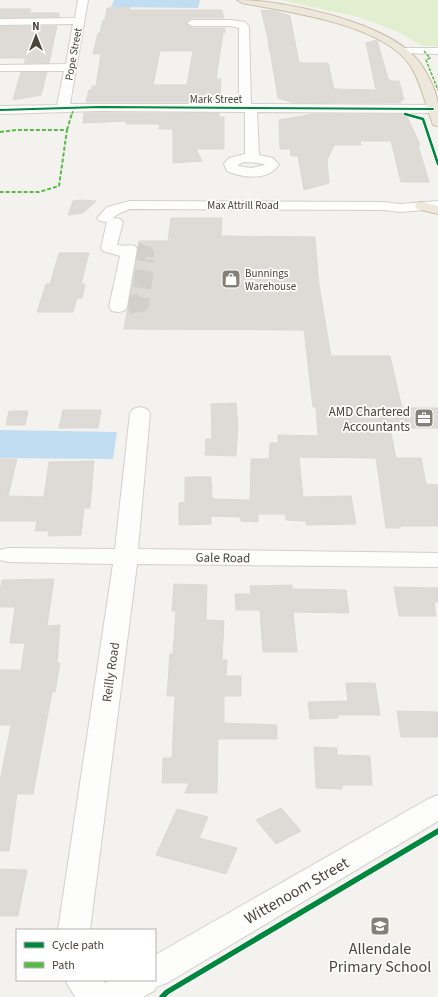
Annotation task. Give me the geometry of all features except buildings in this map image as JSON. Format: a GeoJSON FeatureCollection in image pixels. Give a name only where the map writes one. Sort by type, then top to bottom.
{"type":"FeatureCollection","features":[{"type":"Feature","properties":{"kind":"highway"},"geometry":{"type":"LineString","coordinates":[[242,0],[327,18],[347,24],[377,35],[404,51],[420,72],[438,122]]}},
{"type":"Feature","properties":{"kind":"highway"},"geometry":{"type":"LineString","coordinates":[[422,206],[438,210]]}},
{"type":"Feature","properties":{"kind":"street","name":"Pope Street"},"geometry":{"type":"LineString","coordinates":[[63,108],[83,0]]}},
{"type":"Feature","properties":{"kind":"street"},"geometry":{"type":"LineString","coordinates":[[0,22],[79,21]]}},
{"type":"Feature","properties":{"kind":"street"},"geometry":{"type":"LineString","coordinates":[[192,23],[230,23],[241,24],[244,27],[252,158]]}},
{"type":"Feature","properties":{"kind":"street"},"geometry":{"type":"LineString","coordinates":[[404,51],[438,51]]}},
{"type":"Feature","properties":{"kind":"street"},"geometry":{"type":"LineString","coordinates":[[0,68],[70,67]]}},
{"type":"Feature","properties":{"kind":"street","name":"Mark Street"},"geometry":{"type":"LineString","coordinates":[[0,110],[63,108],[433,109]]}},
{"type":"Feature","properties":{"kind":"street","name":"Max Attrill Road"},"geometry":{"type":"LineString","coordinates":[[384,206],[394,203],[438,199]]}},
{"type":"Feature","properties":{"kind":"street","name":"Max Attrill Road"},"geometry":{"type":"LineString","coordinates":[[118,307],[128,251],[109,248],[108,212],[115,209],[130,205],[384,206],[400,208],[438,205]]}},
{"type":"Feature","properties":{"kind":"street","name":"Reilly Road"},"geometry":{"type":"LineString","coordinates":[[74,929],[126,556],[140,413]]}},
{"type":"Feature","properties":{"kind":"street","name":"Gale Road"},"geometry":{"type":"LineString","coordinates":[[8,555],[438,560]]}},
{"type":"Feature","properties":{"kind":"street","name":"Wittenoom Street"},"geometry":{"type":"LineString","coordinates":[[156,971],[438,807]]}},
{"type":"Feature","properties":{"kind":"street"},"geometry":{"type":"LineString","coordinates":[[83,981],[96,997]]}},
{"type":"Feature","properties":{"kind":"street"},"geometry":{"type":"LineString","coordinates":[[112,997],[140,981]]}},
{"type":"Feature","properties":{"kind":"green space"},"geometry":{"type":"Polygon","coordinates":[[[281,0],[438,0],[438,46],[421,46],[401,33],[362,18],[281,0]]]}},
{"type":"Feature","properties":{"kind":"water"},"geometry":{"type":"Polygon","coordinates":[[[114,0],[200,0],[198,8],[111,7],[114,0]]]}},
{"type":"Feature","properties":{"kind":"water"},"geometry":{"type":"Polygon","coordinates":[[[0,430],[117,432],[113,459],[0,458],[0,430]]]}},
{"type":"Feature","properties":{"kind":"tunnel"},"geometry":{"type":"LineString","coordinates":[[137,250],[147,253],[146,260]]}},
{"type":"Feature","properties":{"kind":"tunnel"},"geometry":{"type":"LineString","coordinates":[[128,305],[140,303],[146,259]]}},
{"type":"Feature","properties":{"kind":"marked path"},"geometry":{"type":"LineString","coordinates":[[424,51],[430,58],[426,60],[438,90]]}},
{"type":"Feature","properties":{"kind":"marked path"},"geometry":{"type":"LineString","coordinates":[[67,130],[74,108]]}},
{"type":"Feature","properties":{"kind":"marked path"},"geometry":{"type":"LineString","coordinates":[[0,132],[16,130],[67,130],[59,186],[39,192],[0,192]]}},
{"type":"Feature","properties":{"kind":"cycle path"},"geometry":{"type":"LineString","coordinates":[[0,110],[99,107],[433,109]]}},
{"type":"Feature","properties":{"kind":"cycle path"},"geometry":{"type":"LineString","coordinates":[[405,114],[423,119],[438,164]]}},
{"type":"Feature","properties":{"kind":"cycle path"},"geometry":{"type":"LineString","coordinates":[[162,997],[167,992],[438,831]]}},
{"type":"Feature","properties":{"kind":"place","name":"Bunnings Warehouse"},"geometry":{"type":"Point","coordinates":[231,279]}},
{"type":"Feature","properties":{"kind":"place","name":"AMD Chartered Accountants"},"geometry":{"type":"Point","coordinates":[424,418]}},
{"type":"Feature","properties":{"kind":"place","name":"Allendale Primary School"},"geometry":{"type":"Point","coordinates":[380,926]}}]}
